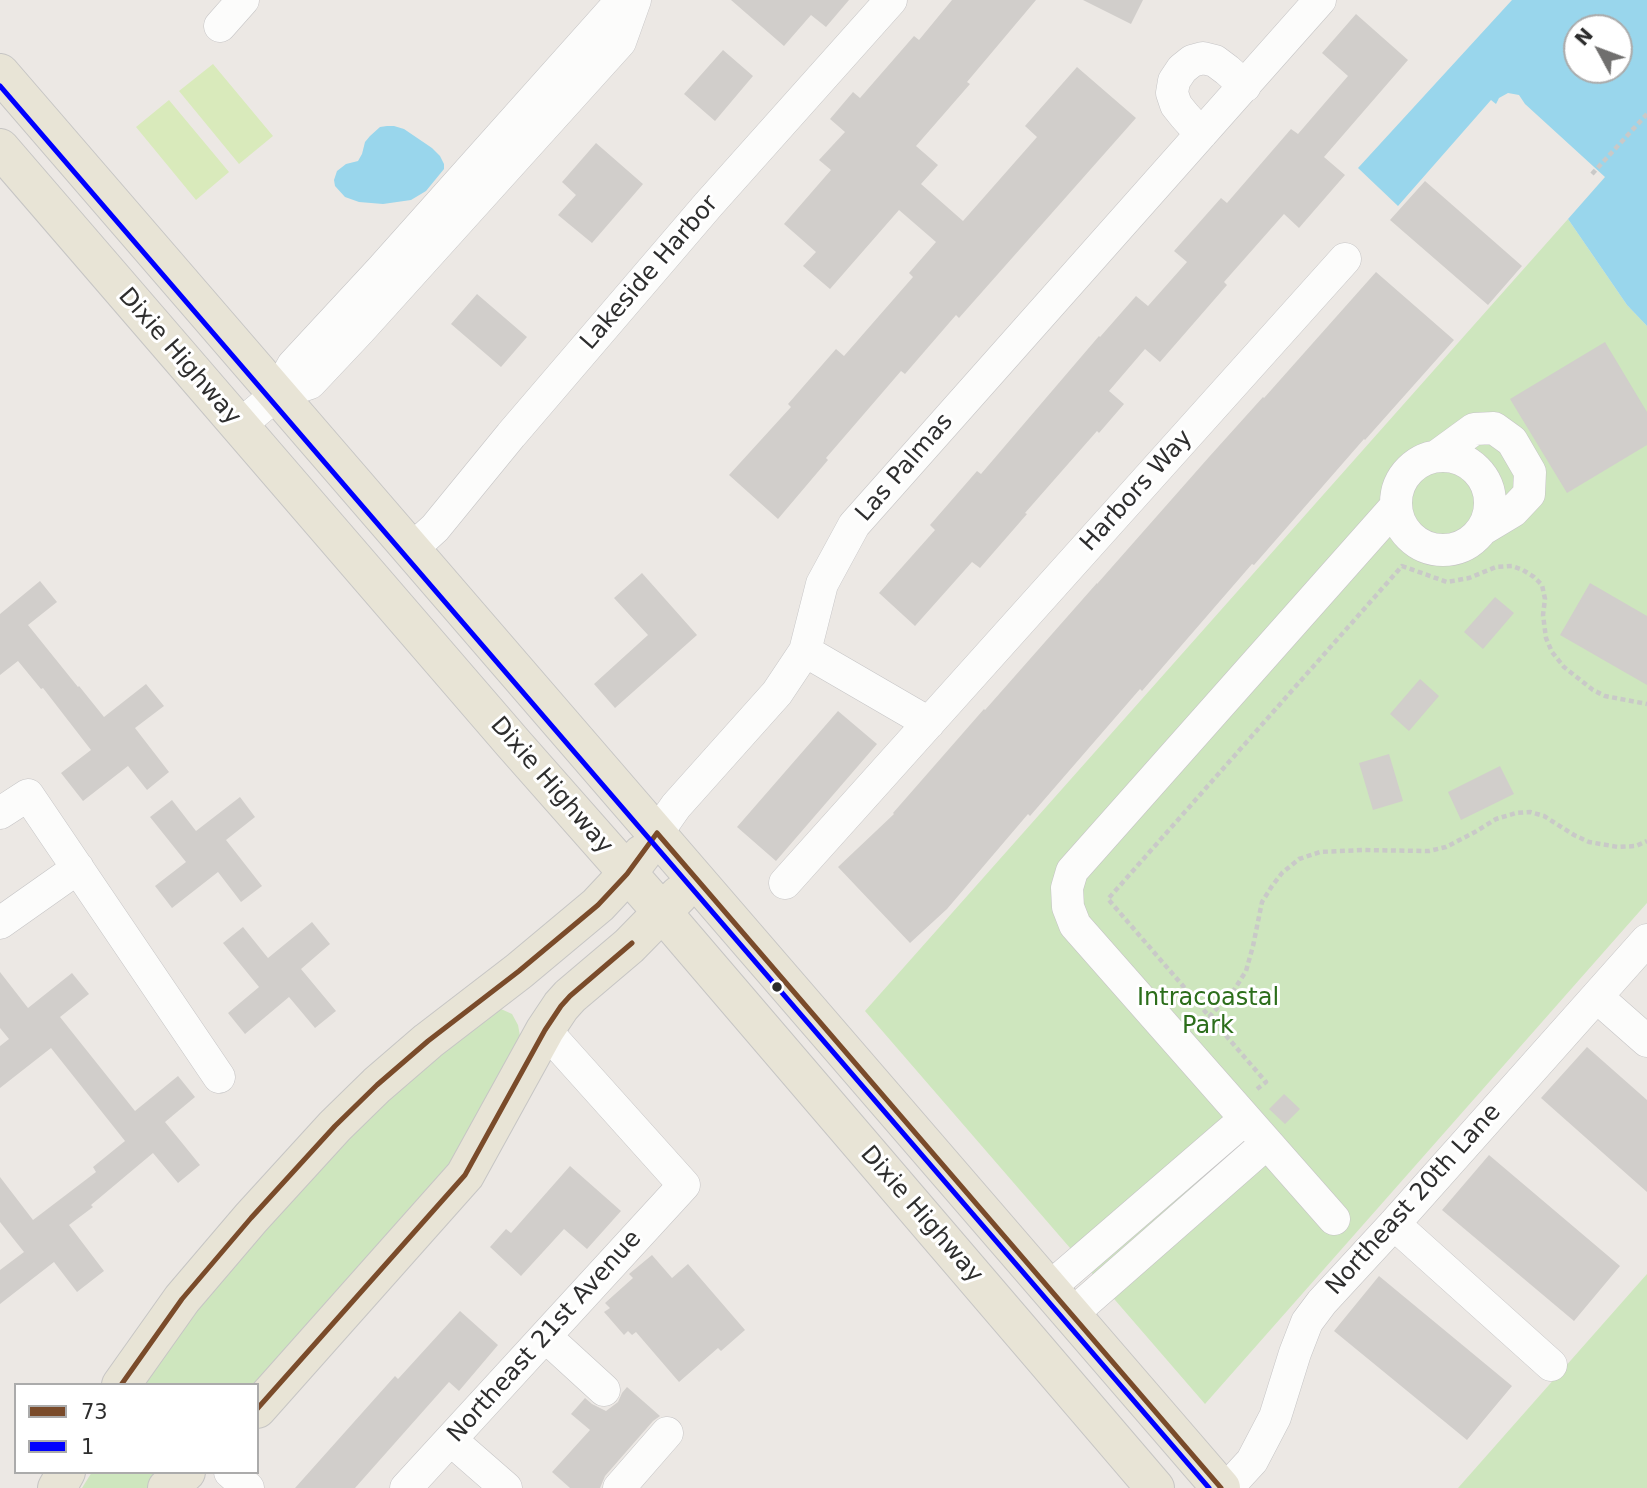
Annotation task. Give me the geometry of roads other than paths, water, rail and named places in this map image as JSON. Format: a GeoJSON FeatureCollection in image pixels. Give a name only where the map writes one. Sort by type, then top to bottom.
{"type":"FeatureCollection","features":[{"type":"Feature","properties":{"kind":"main road","name":"Dixie Highway"},"geometry":{"type":"LineString","coordinates":[[0,73],[1221,1488]]}},
{"type":"Feature","properties":{"kind":"main road","name":"Dixie Highway"},"geometry":{"type":"LineString","coordinates":[[0,148],[663,913],[1155,1488]]}},
{"type":"Feature","properties":{"kind":"main road"},"geometry":{"type":"LineString","coordinates":[[122,1383],[182,1299],[335,1126],[428,1041],[519,971],[598,905],[627,874],[657,833]]}},
{"type":"Feature","properties":{"kind":"main road"},"geometry":{"type":"LineString","coordinates":[[259,1407],[465,1175],[561,1006],[629,946],[695,878]]}},
{"type":"Feature","properties":{"kind":"main road"},"geometry":{"type":"LineString","coordinates":[[167,1488],[184,1474]]}},
{"type":"Feature","properties":{"kind":"street"},"geometry":{"type":"LineString","coordinates":[[220,26],[243,0]]}},
{"type":"Feature","properties":{"kind":"street"},"geometry":{"type":"LineString","coordinates":[[239,426],[277,394],[293,365],[622,0]]}},
{"type":"Feature","properties":{"kind":"street"},"geometry":{"type":"LineString","coordinates":[[277,394],[310,383],[379,309],[620,42],[635,0]]}},
{"type":"Feature","properties":{"kind":"street","name":"Lakeside Harbor"},"geometry":{"type":"LineString","coordinates":[[412,549],[435,528],[708,205],[891,0]]}},
{"type":"Feature","properties":{"kind":"street","name":"Las Palmas"},"geometry":{"type":"LineString","coordinates":[[657,833],[676,806],[777,693],[804,651],[822,584],[854,524],[1320,0]]}},
{"type":"Feature","properties":{"kind":"street"},"geometry":{"type":"LineString","coordinates":[[1201,134],[1176,105],[1172,93],[1174,81],[1182,69],[1192,61],[1203,58],[1215,61],[1245,86]]}},
{"type":"Feature","properties":{"kind":"street","name":"Harbors Way"},"geometry":{"type":"LineString","coordinates":[[785,883],[1345,259]]}},
{"type":"Feature","properties":{"kind":"street"},"geometry":{"type":"LineString","coordinates":[[1437,456],[1474,429],[1494,428],[1512,440],[1530,472],[1529,494],[1513,511],[1483,528]]}},
{"type":"Feature","properties":{"kind":"street"},"geometry":{"type":"LineString","coordinates":[[1437,456],[1463,459],[1483,477],[1489,489],[1489,516],[1483,528],[1474,539],[1450,550],[1436,550],[1412,539],[1397,516],[1398,489],[1403,477],[1424,459],[1437,456]]}},
{"type":"Feature","properties":{"kind":"street"},"geometry":{"type":"LineString","coordinates":[[1334,1219],[1267,1143],[1248,1107],[1075,925],[1068,908],[1067,888],[1072,870],[1396,506]]}},
{"type":"Feature","properties":{"kind":"street"},"geometry":{"type":"LineString","coordinates":[[804,651],[929,723]]}},
{"type":"Feature","properties":{"kind":"street"},"geometry":{"type":"LineString","coordinates":[[0,813],[28,795],[219,1077]]}},
{"type":"Feature","properties":{"kind":"street"},"geometry":{"type":"LineString","coordinates":[[0,923],[78,868]]}},
{"type":"Feature","properties":{"kind":"street","name":"Northeast 20th Lane"},"geometry":{"type":"LineString","coordinates":[[1227,1488],[1252,1461],[1275,1417],[1307,1322],[1322,1302],[1647,940]]}},
{"type":"Feature","properties":{"kind":"street"},"geometry":{"type":"LineString","coordinates":[[1597,997],[1647,1041]]}},
{"type":"Feature","properties":{"kind":"street","name":"Northeast 21st Avenue"},"geometry":{"type":"LineString","coordinates":[[406,1488],[684,1185],[545,1030]]}},
{"type":"Feature","properties":{"kind":"street"},"geometry":{"type":"LineString","coordinates":[[1060,1301],[1136,1212],[1248,1107]]}},
{"type":"Feature","properties":{"kind":"street"},"geometry":{"type":"LineString","coordinates":[[1060,1301],[1159,1238],[1267,1143]]}},
{"type":"Feature","properties":{"kind":"street"},"geometry":{"type":"LineString","coordinates":[[1136,1212],[1159,1238]]}},
{"type":"Feature","properties":{"kind":"street"},"geometry":{"type":"LineString","coordinates":[[1394,1224],[1551,1365]]}},
{"type":"Feature","properties":{"kind":"street"},"geometry":{"type":"LineString","coordinates":[[546,1337],[604,1390]]}},
{"type":"Feature","properties":{"kind":"street"},"geometry":{"type":"LineString","coordinates":[[619,1488],[667,1433]]}},
{"type":"Feature","properties":{"kind":"street"},"geometry":{"type":"LineString","coordinates":[[452,1440],[506,1488]]}},
{"type":"Feature","properties":{"kind":"street"},"geometry":{"type":"LineString","coordinates":[[232,1474],[248,1488]]}},
{"type":"Feature","properties":{"kind":"water"},"geometry":{"type":"Polygon","coordinates":[[[1512,0],[1647,0],[1647,326],[1627,305],[1568,219],[1605,177],[1525,104],[1519,95],[1508,93],[1499,98],[1496,104],[1491,100],[1398,206],[1358,168],[1512,0]]]}},
{"type":"Feature","properties":{"kind":"water"},"geometry":{"type":"Polygon","coordinates":[[[394,126],[404,129],[432,148],[440,156],[444,169],[426,191],[411,200],[383,204],[359,202],[345,197],[335,186],[337,171],[346,164],[358,161],[365,142],[380,127],[394,126]]]}},
{"type":"Feature","properties":{"kind":"park label","name":"Intracoastal Park"},"geometry":{"type":"Point","coordinates":[1208,1013]}}]}
